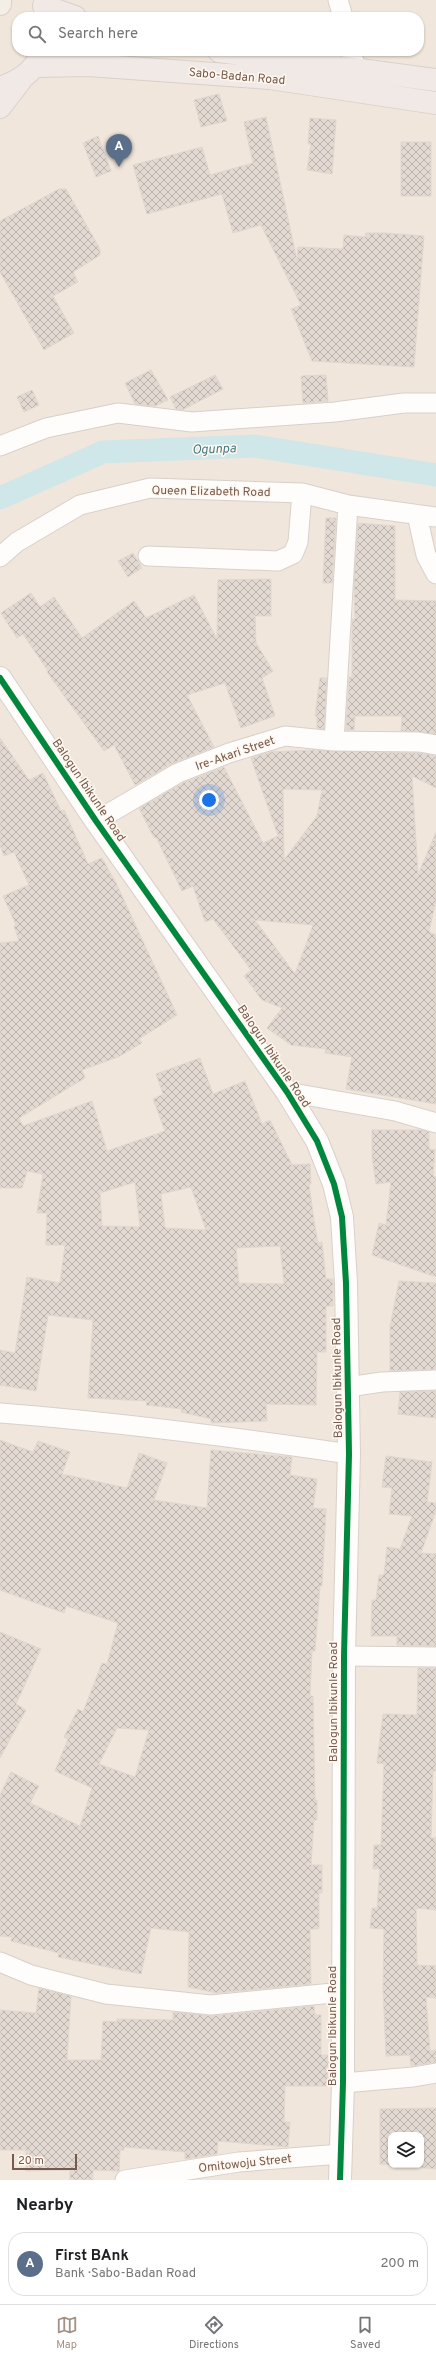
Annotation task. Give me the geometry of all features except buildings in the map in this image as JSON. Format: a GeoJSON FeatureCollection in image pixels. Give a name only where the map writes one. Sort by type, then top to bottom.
{"type":"FeatureCollection","features":[{"type":"Feature","properties":{"kind":"highway"},"geometry":{"type":"LineString","coordinates":[[44,8],[58,12]]}},
{"type":"Feature","properties":{"kind":"highway","name":"Sabo-Badan Road"},"geometry":{"type":"LineString","coordinates":[[286,56],[354,61],[436,80]]}},
{"type":"Feature","properties":{"kind":"highway"},"geometry":{"type":"LineString","coordinates":[[0,107],[20,81],[40,59]]}},
{"type":"Feature","properties":{"kind":"highway","name":"Sabo-Badan Road"},"geometry":{"type":"LineString","coordinates":[[40,59],[88,65],[270,78],[436,103]]}},
{"type":"Feature","properties":{"kind":"highway"},"geometry":{"type":"LineString","coordinates":[[0,88],[20,81]]}},
{"type":"Feature","properties":{"kind":"street"},"geometry":{"type":"LineString","coordinates":[[338,0],[342,12]]}},
{"type":"Feature","properties":{"kind":"street"},"geometry":{"type":"LineString","coordinates":[[0,446],[46,428],[118,413],[192,422],[335,412],[404,403],[436,403]]}},
{"type":"Feature","properties":{"kind":"street","name":"Queen Elizabeth Road"},"geometry":{"type":"LineString","coordinates":[[0,557],[17,542],[80,505],[150,488],[302,493],[348,505],[436,517]]}},
{"type":"Feature","properties":{"kind":"street"},"geometry":{"type":"LineString","coordinates":[[148,556],[278,561],[293,554],[298,542],[302,493]]}},
{"type":"Feature","properties":{"kind":"street"},"geometry":{"type":"LineString","coordinates":[[334,741],[348,505]]}},
{"type":"Feature","properties":{"kind":"street"},"geometry":{"type":"LineString","coordinates":[[417,515],[426,555],[436,574]]}},
{"type":"Feature","properties":{"kind":"street","name":"Balogun Ibikunle Road"},"geometry":{"type":"LineString","coordinates":[[0,678],[96,821],[287,1092],[317,1141],[334,1184],[342,1217],[346,1283],[349,1454],[344,1656],[343,2083],[340,2180]]}},
{"type":"Feature","properties":{"kind":"street","name":"Ire-Akari Street"},"geometry":{"type":"LineString","coordinates":[[96,821],[178,773],[229,753],[285,736],[334,741],[419,742],[436,745]]}},
{"type":"Feature","properties":{"kind":"street"},"geometry":{"type":"LineString","coordinates":[[287,1092],[395,1111],[436,1123]]}},
{"type":"Feature","properties":{"kind":"street"},"geometry":{"type":"LineString","coordinates":[[348,1387],[382,1382],[436,1380]]}},
{"type":"Feature","properties":{"kind":"street"},"geometry":{"type":"LineString","coordinates":[[0,1413],[99,1420],[349,1454]]}},
{"type":"Feature","properties":{"kind":"street"},"geometry":{"type":"LineString","coordinates":[[344,1656],[436,1657]]}},
{"type":"Feature","properties":{"kind":"street"},"geometry":{"type":"LineString","coordinates":[[0,1962],[31,1975],[106,1994],[211,2005],[343,1992]]}},
{"type":"Feature","properties":{"kind":"street"},"geometry":{"type":"LineString","coordinates":[[343,2083],[414,2077],[436,2073]]}},
{"type":"Feature","properties":{"kind":"street","name":"Omitowoju Street"},"geometry":{"type":"LineString","coordinates":[[125,2180],[239,2162],[341,2154]]}},
{"type":"Feature","properties":{"kind":"shaded area"},"geometry":{"type":"Polygon","coordinates":[[[0,0],[436,0],[436,2180],[0,2180],[0,0]]]}},
{"type":"Feature","properties":{"kind":"waterway","name":"Ogunpa"},"geometry":{"type":"LineString","coordinates":[[0,498],[103,452],[255,446],[436,475]]}},
{"type":"Feature","properties":{"kind":"cycle path"},"geometry":{"type":"LineString","coordinates":[[0,678],[96,821],[287,1092],[317,1141],[334,1184],[342,1217],[346,1283],[349,1454],[344,1656],[343,2083],[340,2180]]}},
{"type":"Feature","properties":{"kind":"place","name":"First BAnk"},"geometry":{"type":"Point","coordinates":[119,167]}}]}
